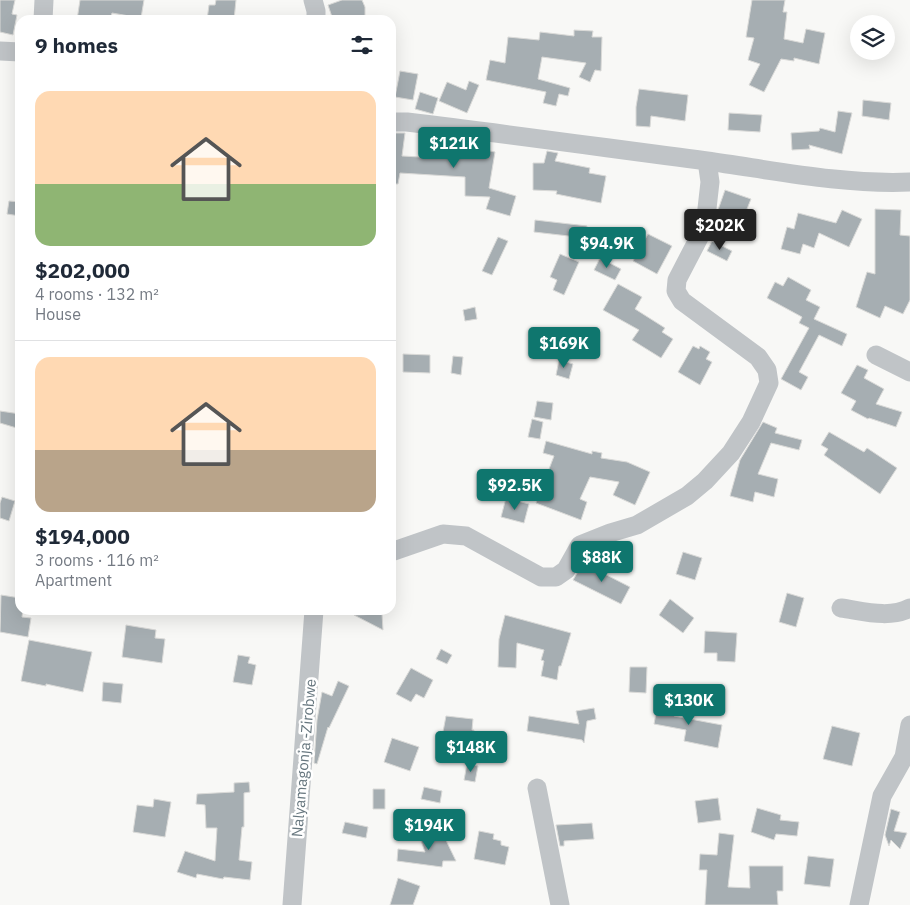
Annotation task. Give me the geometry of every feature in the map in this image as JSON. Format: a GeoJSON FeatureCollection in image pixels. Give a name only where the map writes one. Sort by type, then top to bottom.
{"type":"FeatureCollection","features":[{"type":"Feature","properties":{"kind":"street"},"geometry":{"type":"LineString","coordinates":[[44,0],[44,15]]}},
{"type":"Feature","properties":{"kind":"street"},"geometry":{"type":"LineString","coordinates":[[313,0],[316,15]]}},
{"type":"Feature","properties":{"kind":"street"},"geometry":{"type":"LineString","coordinates":[[0,50],[15,52]]}},
{"type":"Feature","properties":{"kind":"street"},"geometry":{"type":"LineString","coordinates":[[396,123],[511,135],[822,178],[895,183],[910,182]]}},
{"type":"Feature","properties":{"kind":"street"},"geometry":{"type":"LineString","coordinates":[[396,550],[443,534],[466,536],[541,577],[556,578],[566,570],[580,545],[610,532],[637,525],[659,513],[705,481],[731,453],[751,422],[769,383],[767,370],[758,357],[682,301],[676,291],[677,280],[705,226],[710,182],[707,161]]}},
{"type":"Feature","properties":{"kind":"street"},"geometry":{"type":"LineString","coordinates":[[876,355],[910,372]]}},
{"type":"Feature","properties":{"kind":"street"},"geometry":{"type":"LineString","coordinates":[[841,608],[883,614],[904,611],[910,608]]}},
{"type":"Feature","properties":{"kind":"street","name":"Nalyamagonja -Zirobwe"},"geometry":{"type":"LineString","coordinates":[[292,905],[314,615]]}},
{"type":"Feature","properties":{"kind":"street"},"geometry":{"type":"LineString","coordinates":[[859,905],[882,796],[904,756],[910,725]]}},
{"type":"Feature","properties":{"kind":"street"},"geometry":{"type":"LineString","coordinates":[[537,788],[560,905]]}},
{"type":"Feature","properties":{"kind":"building"},"geometry":{"type":"Polygon","coordinates":[[[0,0],[15,0],[12,14],[17,15],[15,15],[13,35],[0,32],[0,0]]]}},
{"type":"Feature","properties":{"kind":"building"},"geometry":{"type":"Polygon","coordinates":[[[80,0],[144,0],[142,15],[112,13],[111,15],[78,15],[80,0]]]}},
{"type":"Feature","properties":{"kind":"building"},"geometry":{"type":"Polygon","coordinates":[[[216,0],[236,0],[234,15],[208,15],[209,5],[215,5],[216,0]]]}},
{"type":"Feature","properties":{"kind":"building"},"geometry":{"type":"Polygon","coordinates":[[[342,0],[362,0],[365,7],[365,15],[331,15],[328,5],[342,0]]]}},
{"type":"Feature","properties":{"kind":"building"},"geometry":{"type":"Polygon","coordinates":[[[752,0],[785,0],[783,12],[787,12],[784,39],[803,43],[806,29],[825,33],[819,64],[794,58],[794,61],[781,59],[764,92],[749,85],[760,64],[748,60],[754,38],[746,37],[752,0]]]}},
{"type":"Feature","properties":{"kind":"building"},"geometry":{"type":"Polygon","coordinates":[[[574,30],[593,31],[592,37],[602,37],[601,71],[595,70],[590,82],[579,77],[586,63],[542,57],[538,79],[570,88],[568,96],[559,94],[556,106],[543,103],[546,92],[486,80],[490,60],[505,63],[508,37],[539,40],[540,32],[574,36],[574,30]]]}},
{"type":"Feature","properties":{"kind":"building"},"geometry":{"type":"Polygon","coordinates":[[[400,71],[418,74],[413,100],[396,97],[400,71]]]}},
{"type":"Feature","properties":{"kind":"building"},"geometry":{"type":"Polygon","coordinates":[[[469,81],[479,85],[467,113],[439,101],[447,82],[466,90],[469,81]]]}},
{"type":"Feature","properties":{"kind":"building"},"geometry":{"type":"Polygon","coordinates":[[[639,89],[688,95],[685,121],[651,116],[650,127],[636,126],[636,107],[639,89]]]}},
{"type":"Feature","properties":{"kind":"building"},"geometry":{"type":"Polygon","coordinates":[[[420,92],[438,98],[433,114],[415,109],[420,92]]]}},
{"type":"Feature","properties":{"kind":"building"},"geometry":{"type":"Polygon","coordinates":[[[863,100],[891,103],[889,120],[862,116],[863,100]]]}},
{"type":"Feature","properties":{"kind":"building"},"geometry":{"type":"Polygon","coordinates":[[[838,111],[852,113],[842,154],[809,145],[810,149],[792,150],[791,133],[819,131],[820,128],[835,132],[838,111]]]}},
{"type":"Feature","properties":{"kind":"building"},"geometry":{"type":"Polygon","coordinates":[[[729,113],[762,115],[760,132],[728,130],[729,113]]]}},
{"type":"Feature","properties":{"kind":"building"},"geometry":{"type":"Polygon","coordinates":[[[396,133],[405,133],[402,156],[437,158],[439,138],[458,140],[458,145],[495,152],[489,188],[516,196],[510,216],[486,209],[490,197],[465,196],[465,177],[400,173],[398,184],[396,184],[396,133]]]}},
{"type":"Feature","properties":{"kind":"building"},"geometry":{"type":"Polygon","coordinates":[[[547,151],[558,153],[555,161],[590,168],[589,173],[606,176],[601,203],[556,194],[557,191],[533,190],[533,163],[544,163],[547,151]]]}},
{"type":"Feature","properties":{"kind":"building"},"geometry":{"type":"Polygon","coordinates":[[[725,190],[751,199],[743,219],[718,210],[725,190]]]}},
{"type":"Feature","properties":{"kind":"building"},"geometry":{"type":"Polygon","coordinates":[[[9,201],[15,202],[15,215],[7,214],[9,201]]]}},
{"type":"Feature","properties":{"kind":"building"},"geometry":{"type":"Polygon","coordinates":[[[875,209],[901,210],[900,235],[910,236],[910,300],[903,314],[885,306],[880,318],[856,307],[867,272],[875,274],[875,209]]]}},
{"type":"Feature","properties":{"kind":"building"},"geometry":{"type":"Polygon","coordinates":[[[842,210],[862,219],[849,247],[819,233],[814,248],[803,244],[800,254],[781,249],[787,227],[794,229],[798,213],[836,223],[842,210]]]}},
{"type":"Feature","properties":{"kind":"building"},"geometry":{"type":"Polygon","coordinates":[[[535,220],[587,226],[586,238],[534,232],[535,220]]]}},
{"type":"Feature","properties":{"kind":"building"},"geometry":{"type":"Polygon","coordinates":[[[648,234],[672,246],[657,274],[633,261],[648,234]]]}},
{"type":"Feature","properties":{"kind":"building"},"geometry":{"type":"Polygon","coordinates":[[[498,237],[508,241],[492,275],[482,271],[498,237]]]}},
{"type":"Feature","properties":{"kind":"building"},"geometry":{"type":"Polygon","coordinates":[[[712,241],[732,251],[727,261],[707,251],[712,241]]]}},
{"type":"Feature","properties":{"kind":"building"},"geometry":{"type":"Polygon","coordinates":[[[560,254],[579,262],[564,295],[553,290],[557,280],[550,277],[560,254]]]}},
{"type":"Feature","properties":{"kind":"building"},"geometry":{"type":"Polygon","coordinates":[[[600,258],[621,269],[615,280],[594,270],[600,258]]]}},
{"type":"Feature","properties":{"kind":"building"},"geometry":{"type":"Polygon","coordinates":[[[788,277],[811,290],[806,300],[820,307],[814,319],[847,334],[842,346],[819,335],[799,372],[808,377],[801,390],[781,379],[809,328],[799,323],[802,317],[767,298],[775,282],[783,286],[788,277]]]}},
{"type":"Feature","properties":{"kind":"building"},"geometry":{"type":"Polygon","coordinates":[[[618,284],[642,297],[635,309],[665,328],[662,332],[673,339],[661,358],[632,340],[639,330],[603,310],[618,284]]]}},
{"type":"Feature","properties":{"kind":"building"},"geometry":{"type":"Polygon","coordinates":[[[475,307],[477,319],[465,321],[463,310],[475,307]]]}},
{"type":"Feature","properties":{"kind":"building"},"geometry":{"type":"Polygon","coordinates":[[[693,346],[699,349],[700,346],[710,352],[706,359],[712,362],[700,385],[678,372],[693,346]]]}},
{"type":"Feature","properties":{"kind":"building"},"geometry":{"type":"Polygon","coordinates":[[[403,354],[430,355],[430,373],[403,372],[403,354]]]}},
{"type":"Feature","properties":{"kind":"building"},"geometry":{"type":"Polygon","coordinates":[[[453,356],[463,357],[461,375],[451,373],[453,356]]]}},
{"type":"Feature","properties":{"kind":"building"},"geometry":{"type":"Polygon","coordinates":[[[559,360],[573,364],[569,379],[556,375],[559,360]]]}},
{"type":"Feature","properties":{"kind":"building"},"geometry":{"type":"Polygon","coordinates":[[[857,365],[868,370],[864,378],[884,389],[876,404],[902,412],[896,427],[868,419],[851,410],[856,401],[841,393],[857,365]]]}},
{"type":"Feature","properties":{"kind":"building"},"geometry":{"type":"Polygon","coordinates":[[[537,401],[553,403],[551,420],[534,417],[537,401]]]}},
{"type":"Feature","properties":{"kind":"building"},"geometry":{"type":"Polygon","coordinates":[[[0,411],[15,413],[15,428],[0,423],[0,411]]]}},
{"type":"Feature","properties":{"kind":"building"},"geometry":{"type":"Polygon","coordinates":[[[532,419],[543,422],[540,439],[528,437],[532,419]]]}},
{"type":"Feature","properties":{"kind":"building"},"geometry":{"type":"Polygon","coordinates":[[[763,422],[777,428],[775,433],[802,440],[799,450],[771,443],[758,474],[778,479],[774,497],[755,492],[753,502],[730,496],[740,460],[763,422]]]}},
{"type":"Feature","properties":{"kind":"building"},"geometry":{"type":"Polygon","coordinates":[[[829,432],[864,452],[867,448],[897,468],[880,494],[824,455],[828,449],[821,445],[829,432]]]}},
{"type":"Feature","properties":{"kind":"building"},"geometry":{"type":"Polygon","coordinates":[[[546,441],[592,454],[592,451],[602,453],[601,458],[627,462],[650,472],[635,505],[613,495],[619,482],[590,477],[580,499],[587,502],[581,520],[536,503],[554,456],[543,453],[546,441]]]}},
{"type":"Feature","properties":{"kind":"building"},"geometry":{"type":"Polygon","coordinates":[[[2,497],[15,501],[9,521],[0,518],[2,497]]]}},
{"type":"Feature","properties":{"kind":"building"},"geometry":{"type":"Polygon","coordinates":[[[506,498],[529,504],[524,523],[501,517],[506,498]]]}},
{"type":"Feature","properties":{"kind":"building"},"geometry":{"type":"Polygon","coordinates":[[[683,552],[702,558],[695,580],[676,574],[683,552]]]}},
{"type":"Feature","properties":{"kind":"building"},"geometry":{"type":"Polygon","coordinates":[[[583,563],[630,587],[621,604],[573,580],[583,563]]]}},
{"type":"Feature","properties":{"kind":"building"},"geometry":{"type":"Polygon","coordinates":[[[787,593],[804,598],[796,627],[779,622],[787,593]]]}},
{"type":"Feature","properties":{"kind":"building"},"geometry":{"type":"Polygon","coordinates":[[[1,595],[15,597],[15,615],[31,618],[28,637],[0,632],[1,595]]]}},
{"type":"Feature","properties":{"kind":"building"},"geometry":{"type":"Polygon","coordinates":[[[670,599],[694,618],[683,633],[659,615],[670,599]]]}},
{"type":"Feature","properties":{"kind":"building"},"geometry":{"type":"Polygon","coordinates":[[[354,615],[382,615],[383,630],[354,615]]]}},
{"type":"Feature","properties":{"kind":"building"},"geometry":{"type":"Polygon","coordinates":[[[505,615],[571,633],[561,666],[559,666],[557,680],[541,676],[544,661],[541,660],[544,650],[517,643],[516,668],[498,667],[499,639],[505,615]]]}},
{"type":"Feature","properties":{"kind":"building"},"geometry":{"type":"Polygon","coordinates":[[[126,625],[156,630],[155,638],[165,639],[162,663],[122,657],[126,625]]]}},
{"type":"Feature","properties":{"kind":"building"},"geometry":{"type":"Polygon","coordinates":[[[705,631],[737,633],[735,662],[717,661],[717,653],[704,653],[705,631]]]}},
{"type":"Feature","properties":{"kind":"building"},"geometry":{"type":"Polygon","coordinates":[[[29,640],[92,652],[83,692],[21,681],[29,640]]]}},
{"type":"Feature","properties":{"kind":"building"},"geometry":{"type":"Polygon","coordinates":[[[441,649],[452,655],[447,664],[436,659],[441,649]]]}},
{"type":"Feature","properties":{"kind":"building"},"geometry":{"type":"Polygon","coordinates":[[[238,655],[250,657],[248,663],[256,665],[252,685],[233,682],[238,655]]]}},
{"type":"Feature","properties":{"kind":"building"},"geometry":{"type":"Polygon","coordinates":[[[630,667],[647,667],[646,693],[629,692],[630,667]]]}},
{"type":"Feature","properties":{"kind":"building"},"geometry":{"type":"Polygon","coordinates":[[[411,668],[433,680],[424,698],[416,694],[411,702],[396,694],[411,668]]]}},
{"type":"Feature","properties":{"kind":"building"},"geometry":{"type":"Polygon","coordinates":[[[338,681],[349,686],[328,727],[317,764],[314,763],[317,720],[322,692],[332,696],[338,681]]]}},
{"type":"Feature","properties":{"kind":"building"},"geometry":{"type":"Polygon","coordinates":[[[103,682],[123,684],[121,703],[102,701],[103,682]]]}},
{"type":"Feature","properties":{"kind":"building"},"geometry":{"type":"Polygon","coordinates":[[[658,702],[677,705],[674,716],[722,725],[718,748],[684,741],[686,730],[654,724],[658,702]]]}},
{"type":"Feature","properties":{"kind":"building"},"geometry":{"type":"Polygon","coordinates":[[[594,708],[596,719],[587,721],[584,743],[582,740],[527,731],[529,716],[579,724],[576,711],[594,708]]]}},
{"type":"Feature","properties":{"kind":"building"},"geometry":{"type":"Polygon","coordinates":[[[446,716],[473,719],[472,730],[474,730],[469,763],[438,758],[446,716]]]}},
{"type":"Feature","properties":{"kind":"building"},"geometry":{"type":"Polygon","coordinates":[[[832,726],[860,733],[852,766],[823,759],[832,726]]]}},
{"type":"Feature","properties":{"kind":"building"},"geometry":{"type":"Polygon","coordinates":[[[392,738],[419,747],[410,771],[384,762],[392,738]]]}},
{"type":"Feature","properties":{"kind":"building"},"geometry":{"type":"Polygon","coordinates":[[[467,764],[478,766],[475,782],[464,780],[467,764]]]}},
{"type":"Feature","properties":{"kind":"building"},"geometry":{"type":"Polygon","coordinates":[[[249,782],[250,792],[244,793],[244,827],[242,827],[239,860],[252,862],[250,880],[224,877],[223,879],[197,874],[196,878],[177,872],[185,851],[215,861],[217,828],[206,828],[205,805],[196,804],[197,794],[234,792],[234,783],[249,782]]]}},
{"type":"Feature","properties":{"kind":"building"},"geometry":{"type":"Polygon","coordinates":[[[424,787],[442,791],[440,803],[421,799],[424,787]]]}},
{"type":"Feature","properties":{"kind":"building"},"geometry":{"type":"Polygon","coordinates":[[[373,789],[385,789],[385,809],[373,809],[373,789]]]}},
{"type":"Feature","properties":{"kind":"building"},"geometry":{"type":"Polygon","coordinates":[[[718,798],[721,820],[698,823],[695,801],[718,798]]]}},
{"type":"Feature","properties":{"kind":"building"},"geometry":{"type":"Polygon","coordinates":[[[154,799],[171,802],[165,837],[133,832],[137,805],[153,807],[154,799]]]}},
{"type":"Feature","properties":{"kind":"building"},"geometry":{"type":"Polygon","coordinates":[[[757,808],[781,815],[780,820],[799,822],[797,836],[776,834],[774,840],[751,832],[757,808]]]}},
{"type":"Feature","properties":{"kind":"building"},"geometry":{"type":"Polygon","coordinates":[[[891,809],[900,812],[894,831],[907,833],[900,849],[891,840],[889,846],[885,835],[891,809]]]}},
{"type":"Feature","properties":{"kind":"building"},"geometry":{"type":"Polygon","coordinates":[[[345,822],[368,827],[366,838],[342,833],[345,822]]]}},
{"type":"Feature","properties":{"kind":"building"},"geometry":{"type":"Polygon","coordinates":[[[592,823],[594,839],[564,841],[564,846],[560,846],[556,825],[592,823]]]}},
{"type":"Feature","properties":{"kind":"building"},"geometry":{"type":"Polygon","coordinates":[[[440,828],[456,861],[443,861],[442,867],[397,861],[398,849],[425,852],[419,835],[440,828]]]}},
{"type":"Feature","properties":{"kind":"building"},"geometry":{"type":"Polygon","coordinates":[[[479,831],[494,834],[493,839],[501,841],[501,845],[509,847],[505,865],[474,859],[479,831]]]}},
{"type":"Feature","properties":{"kind":"building"},"geometry":{"type":"Polygon","coordinates":[[[719,833],[734,835],[728,887],[750,888],[749,866],[783,866],[783,891],[777,891],[778,905],[705,905],[707,870],[699,870],[700,854],[717,855],[719,833]]]}},
{"type":"Feature","properties":{"kind":"building"},"geometry":{"type":"Polygon","coordinates":[[[808,856],[834,859],[830,887],[804,884],[808,856]]]}},
{"type":"Feature","properties":{"kind":"building"},"geometry":{"type":"Polygon","coordinates":[[[398,878],[420,886],[413,905],[390,905],[398,878]]]}}]}
